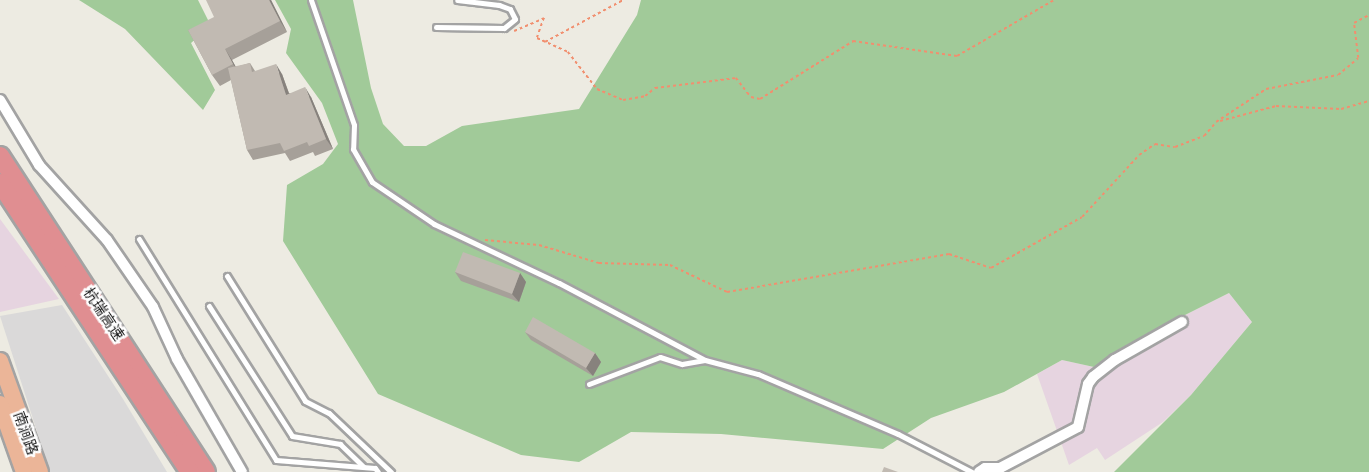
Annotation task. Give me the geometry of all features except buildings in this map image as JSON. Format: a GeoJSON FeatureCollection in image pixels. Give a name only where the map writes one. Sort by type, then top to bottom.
{"type":"FeatureCollection","features":[{"type":"Feature","properties":{"kind":"highway","name":"杭瑞高速"},"geometry":{"type":"LineString","coordinates":[[0,156],[206,472]]}},
{"type":"Feature","properties":{"kind":"highway","name":"杭瑞高速"},"geometry":{"type":"LineString","coordinates":[[0,183],[190,472]]}},
{"type":"Feature","properties":{"kind":"highway","name":"南涧路"},"geometry":{"type":"LineString","coordinates":[[0,361],[40,472]]}},
{"type":"Feature","properties":{"kind":"highway","name":"南涧路"},"geometry":{"type":"LineString","coordinates":[[0,404],[24,472]]}},
{"type":"Feature","properties":{"kind":"street"},"geometry":{"type":"LineString","coordinates":[[0,100],[39,165],[107,240],[153,307],[177,359],[242,472]]}},
{"type":"Feature","properties":{"kind":"street"},"geometry":{"type":"LineString","coordinates":[[979,472],[985,468],[1000,468],[1078,427],[1088,384],[1093,376],[1115,360],[1182,322]]}},
{"type":"Feature","properties":{"kind":"lane"},"geometry":{"type":"LineString","coordinates":[[311,0],[354,125],[353,149],[372,182],[434,224],[705,360],[758,374],[898,434],[972,472]]}},
{"type":"Feature","properties":{"kind":"lane"},"geometry":{"type":"LineString","coordinates":[[436,27],[504,28],[515,19],[510,9],[457,0]]}},
{"type":"Feature","properties":{"kind":"lane"},"geometry":{"type":"LineString","coordinates":[[139,239],[276,460],[364,467],[378,472]]}},
{"type":"Feature","properties":{"kind":"lane"},"geometry":{"type":"LineString","coordinates":[[227,276],[304,400],[329,413],[391,472]]}},
{"type":"Feature","properties":{"kind":"lane"},"geometry":{"type":"LineString","coordinates":[[209,306],[292,436],[340,444],[364,467]]}},
{"type":"Feature","properties":{"kind":"lane"},"geometry":{"type":"LineString","coordinates":[[589,384],[660,357],[682,364],[705,360]]}},
{"type":"Feature","properties":{"kind":"path"},"geometry":{"type":"LineString","coordinates":[[545,42],[624,0]]}},
{"type":"Feature","properties":{"kind":"path"},"geometry":{"type":"LineString","coordinates":[[504,28],[518,32],[544,18],[537,38],[568,52],[597,89],[622,100],[645,96],[655,88],[735,78],[751,97],[760,99],[853,41],[957,56],[1054,0]]}},
{"type":"Feature","properties":{"kind":"path"},"geometry":{"type":"LineString","coordinates":[[477,245],[487,239],[498,240],[539,245],[599,263],[670,265],[727,292],[949,254],[991,268],[1082,217],[1139,155],[1155,144],[1175,147],[1204,136],[1216,122],[1266,89],[1338,75],[1359,58],[1354,24],[1369,15]]}},
{"type":"Feature","properties":{"kind":"path"},"geometry":{"type":"LineString","coordinates":[[1216,122],[1276,106],[1341,109],[1369,101]]}},
{"type":"Feature","properties":{"kind":"shaded area"},"geometry":{"type":"Polygon","coordinates":[[[0,219],[59,299],[0,312],[0,219]]]}},
{"type":"Feature","properties":{"kind":"shaded area"},"geometry":{"type":"Polygon","coordinates":[[[1229,293],[1252,322],[1191,395],[1163,422],[1105,460],[1097,448],[1069,465],[1037,374],[1062,360],[1094,367],[1153,331],[1229,293]]]}},
{"type":"Feature","properties":{"kind":"shaded area"},"geometry":{"type":"Polygon","coordinates":[[[62,305],[167,472],[50,472],[0,316],[62,305]]]}},
{"type":"Feature","properties":{"kind":"green space"},"geometry":{"type":"Polygon","coordinates":[[[79,0],[198,0],[211,26],[191,43],[215,90],[203,110],[125,29],[79,0]]]}},
{"type":"Feature","properties":{"kind":"green space"},"geometry":{"type":"Polygon","coordinates":[[[275,0],[353,0],[371,88],[383,124],[404,146],[426,146],[462,126],[579,109],[637,15],[641,0],[1369,0],[1369,472],[1114,472],[1191,395],[1252,322],[1229,293],[1153,331],[1094,367],[1062,360],[1004,392],[931,418],[883,449],[721,434],[631,432],[579,462],[521,455],[378,394],[283,241],[287,185],[323,164],[338,144],[322,103],[286,53],[291,29],[275,0]]]}}]}
